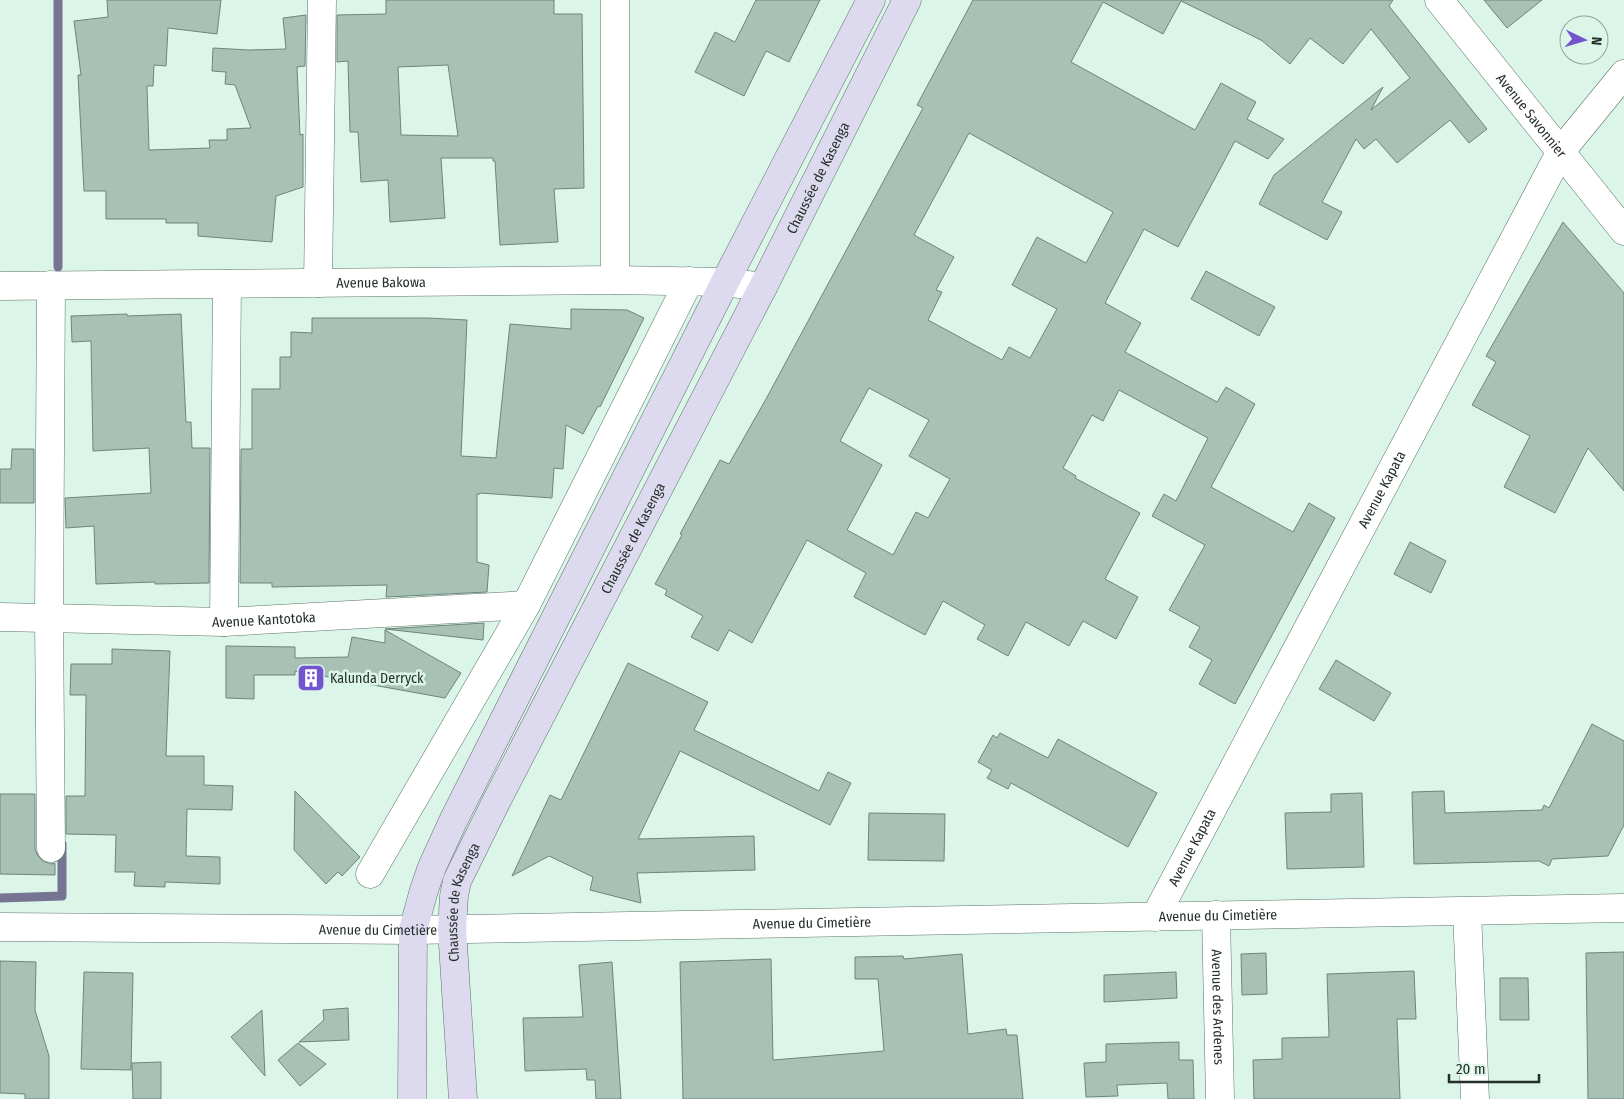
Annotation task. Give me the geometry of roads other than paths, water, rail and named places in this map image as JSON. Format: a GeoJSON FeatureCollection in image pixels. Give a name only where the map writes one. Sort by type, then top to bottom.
{"type":"FeatureCollection","features":[{"type":"Feature","properties":{"kind":"main road"},"geometry":{"type":"LineString","coordinates":[[412,1099],[413,930],[432,867],[725,282],[871,0]]}},
{"type":"Feature","properties":{"kind":"main road","name":"Chaussée de Kasenga"},"geometry":{"type":"LineString","coordinates":[[462,1099],[452,929],[454,896],[458,881],[481,832],[763,287],[907,0]]}},
{"type":"Feature","properties":{"kind":"street"},"geometry":{"type":"LineString","coordinates":[[318,283],[322,0]]}},
{"type":"Feature","properties":{"kind":"street"},"geometry":{"type":"LineString","coordinates":[[615,0],[615,280]]}},
{"type":"Feature","properties":{"kind":"street","name":"Avenue Savonnier"},"geometry":{"type":"LineString","coordinates":[[1439,0],[1624,231]]}},
{"type":"Feature","properties":{"kind":"street","name":"Avenue Kapata"},"geometry":{"type":"LineString","coordinates":[[1156,916],[1560,151],[1624,74]]}},
{"type":"Feature","properties":{"kind":"street","name":"Avenue Bakowa"},"geometry":{"type":"LineString","coordinates":[[0,286],[615,280],[725,282],[763,287]]}},
{"type":"Feature","properties":{"kind":"street"},"geometry":{"type":"LineString","coordinates":[[370,874],[526,605],[689,281]]}},
{"type":"Feature","properties":{"kind":"street"},"geometry":{"type":"LineString","coordinates":[[224,622],[227,284]]}},
{"type":"Feature","properties":{"kind":"street"},"geometry":{"type":"LineString","coordinates":[[51,286],[49,618],[51,848]]}},
{"type":"Feature","properties":{"kind":"street","name":"Avenue Kantotoka"},"geometry":{"type":"LineString","coordinates":[[0,617],[224,622],[526,605]]}},
{"type":"Feature","properties":{"kind":"street","name":"Avenue du Cimetière"},"geometry":{"type":"LineString","coordinates":[[0,927],[413,930],[1624,908]]}},
{"type":"Feature","properties":{"kind":"street"},"geometry":{"type":"LineString","coordinates":[[1467,912],[1475,1099]]}},
{"type":"Feature","properties":{"kind":"street","name":"Avenue des Ardenes"},"geometry":{"type":"LineString","coordinates":[[1216,916],[1220,1099]]}},
{"type":"Feature","properties":{"kind":"waterway"},"geometry":{"type":"LineString","coordinates":[[58,0],[58,267]]}},
{"type":"Feature","properties":{"kind":"waterway"},"geometry":{"type":"LineString","coordinates":[[0,898],[62,896],[62,844]]}},
{"type":"Feature","properties":{"kind":"place","name":"Kalunda Derryck"},"geometry":{"type":"Point","coordinates":[311,678]}}]}
